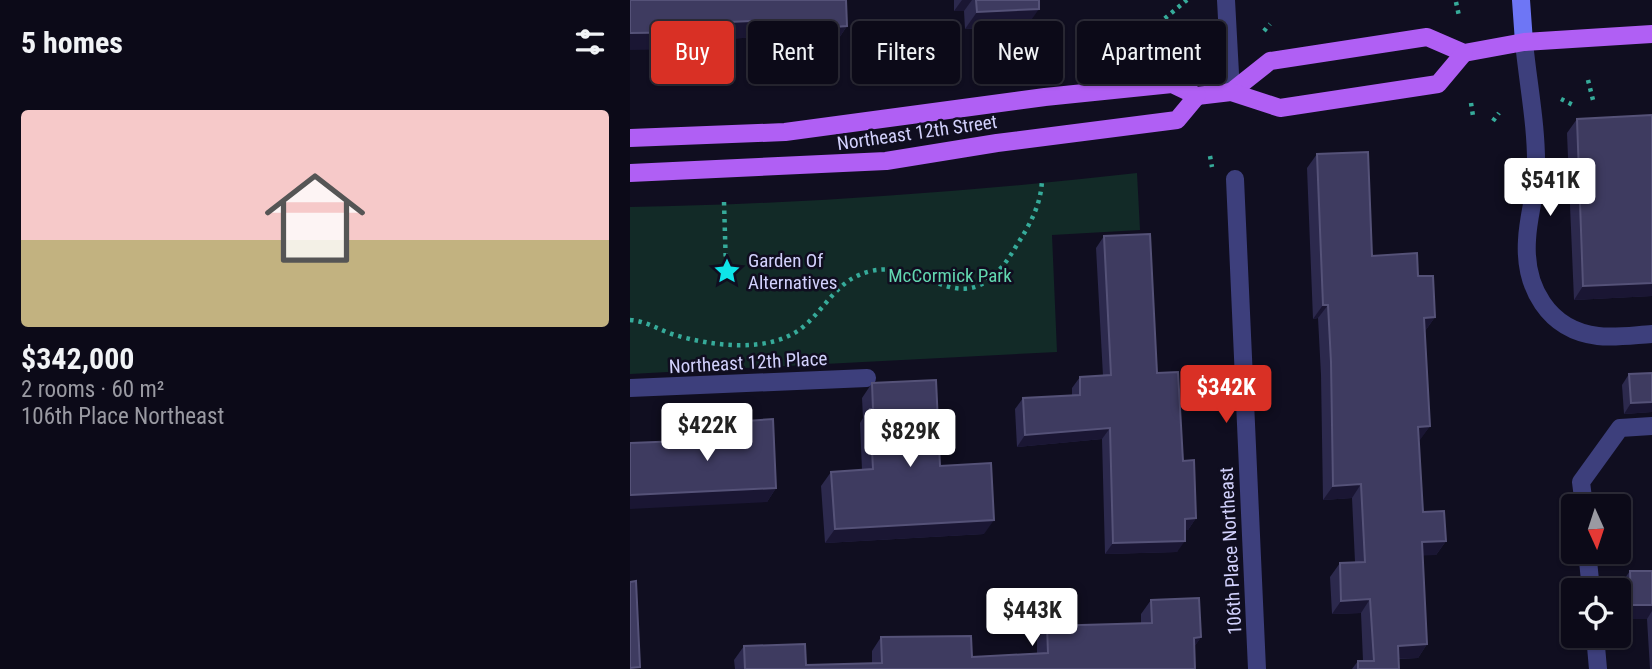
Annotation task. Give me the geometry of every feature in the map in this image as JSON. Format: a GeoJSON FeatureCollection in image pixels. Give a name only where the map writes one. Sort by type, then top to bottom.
{"type":"FeatureCollection","features":[{"type":"Feature","properties":{"kind":"main road"},"geometry":{"type":"LineString","coordinates":[[1231,92],[1270,61],[1427,37],[1464,53],[1524,42],[1652,34]]}},
{"type":"Feature","properties":{"kind":"main road","name":"Northeast 12th Street"},"geometry":{"type":"LineString","coordinates":[[630,138],[785,132],[1045,97],[1172,84],[1197,96],[1231,92],[1280,108],[1437,84],[1464,53]]}},
{"type":"Feature","properties":{"kind":"main road","name":"Northeast 12th Street"},"geometry":{"type":"LineString","coordinates":[[630,173],[886,161],[997,143],[1177,120],[1197,96]]}},
{"type":"Feature","properties":{"kind":"street"},"geometry":{"type":"LineString","coordinates":[[1226,0],[1231,92]]}},
{"type":"Feature","properties":{"kind":"street"},"geometry":{"type":"LineString","coordinates":[[1521,0],[1536,172],[1527,240],[1529,271],[1535,296],[1552,316],[1573,330],[1599,336],[1652,334]]}},
{"type":"Feature","properties":{"kind":"street","name":"106th Place Northeast"},"geometry":{"type":"LineString","coordinates":[[1235,179],[1257,669]]}},
{"type":"Feature","properties":{"kind":"street","name":"Northeast 12th Place"},"geometry":{"type":"LineString","coordinates":[[630,388],[867,378]]}},
{"type":"Feature","properties":{"kind":"street"},"geometry":{"type":"LineString","coordinates":[[1582,494],[1581,482],[1620,428],[1652,426]]}},
{"type":"Feature","properties":{"kind":"street"},"geometry":{"type":"LineString","coordinates":[[1596,648],[1598,669]]}},
{"type":"Feature","properties":{"kind":"path"},"geometry":{"type":"LineString","coordinates":[[1162,21],[1187,0]]}},
{"type":"Feature","properties":{"kind":"path"},"geometry":{"type":"LineString","coordinates":[[1456,2],[1459,16]]}},
{"type":"Feature","properties":{"kind":"path"},"geometry":{"type":"LineString","coordinates":[[1264,31],[1270,24]]}},
{"type":"Feature","properties":{"kind":"path"},"geometry":{"type":"LineString","coordinates":[[1588,80],[1594,104]]}},
{"type":"Feature","properties":{"kind":"path"},"geometry":{"type":"LineString","coordinates":[[1561,99],[1573,105]]}},
{"type":"Feature","properties":{"kind":"path"},"geometry":{"type":"LineString","coordinates":[[1471,103],[1473,116]]}},
{"type":"Feature","properties":{"kind":"path"},"geometry":{"type":"LineString","coordinates":[[1493,121],[1499,113]]}},
{"type":"Feature","properties":{"kind":"path"},"geometry":{"type":"LineString","coordinates":[[630,320],[712,344],[751,344],[781,339],[803,327],[837,288],[859,274],[880,270],[900,271],[930,283],[956,288],[978,286],[1003,269],[1031,222],[1041,197],[1042,180]]}},
{"type":"Feature","properties":{"kind":"path"},"geometry":{"type":"LineString","coordinates":[[724,202],[726,268]]}},
{"type":"Feature","properties":{"kind":"green space","name":"McCormick Park"},"geometry":{"type":"Polygon","coordinates":[[[1137,173],[1140,230],[1052,235],[1057,352],[630,374],[630,207],[884,196],[1137,173]]]}},
{"type":"Feature","properties":{"kind":"building"},"geometry":{"type":"Polygon","coordinates":[[[630,0],[846,0],[847,26],[838,27],[838,21],[651,21],[651,33],[630,33],[630,0]]]}},
{"type":"Feature","properties":{"kind":"building"},"geometry":{"type":"Polygon","coordinates":[[[976,0],[1039,0],[1039,9],[977,12],[976,0]]]}},
{"type":"Feature","properties":{"kind":"building"},"geometry":{"type":"Polygon","coordinates":[[[1652,115],[1652,283],[1583,286],[1577,119],[1652,115]]]}},
{"type":"Feature","properties":{"kind":"building"},"geometry":{"type":"Polygon","coordinates":[[[1368,152],[1372,256],[1417,253],[1418,276],[1433,276],[1435,317],[1424,318],[1430,426],[1418,427],[1423,512],[1444,511],[1446,541],[1422,542],[1427,644],[1398,646],[1399,669],[1358,669],[1358,661],[1374,661],[1370,599],[1341,601],[1340,563],[1365,562],[1361,484],[1333,486],[1331,362],[1328,305],[1323,305],[1317,154],[1368,152]]]}},
{"type":"Feature","properties":{"kind":"building"},"geometry":{"type":"Polygon","coordinates":[[[1150,234],[1157,373],[1178,372],[1183,461],[1194,460],[1196,518],[1185,519],[1185,541],[1113,543],[1110,428],[1025,435],[1023,398],[1080,395],[1080,377],[1111,375],[1104,236],[1150,234]]]}},
{"type":"Feature","properties":{"kind":"building"},"geometry":{"type":"Polygon","coordinates":[[[1652,373],[1652,402],[1631,403],[1629,374],[1652,373]]]}},
{"type":"Feature","properties":{"kind":"building"},"geometry":{"type":"Polygon","coordinates":[[[936,380],[940,466],[991,463],[994,520],[835,529],[831,472],[873,469],[870,409],[873,409],[872,383],[936,380]]]}},
{"type":"Feature","properties":{"kind":"building"},"geometry":{"type":"Polygon","coordinates":[[[773,419],[776,488],[630,495],[630,443],[733,439],[732,422],[773,419]]]}},
{"type":"Feature","properties":{"kind":"building"},"geometry":{"type":"Polygon","coordinates":[[[1630,571],[1652,571],[1652,605],[1631,605],[1630,571]]]}},
{"type":"Feature","properties":{"kind":"building"},"geometry":{"type":"Polygon","coordinates":[[[636,581],[640,667],[630,668],[630,582],[636,581]]]}},
{"type":"Feature","properties":{"kind":"building"},"geometry":{"type":"Polygon","coordinates":[[[1199,598],[1201,637],[1194,638],[1195,669],[745,669],[744,646],[805,644],[806,665],[882,663],[881,637],[971,636],[972,657],[1048,653],[1047,626],[1152,623],[1151,600],[1199,598]]]}},
{"type":"Feature","properties":{"kind":"place","name":"Garden Of Alternatives"},"geometry":{"type":"Point","coordinates":[727,271]}}]}
